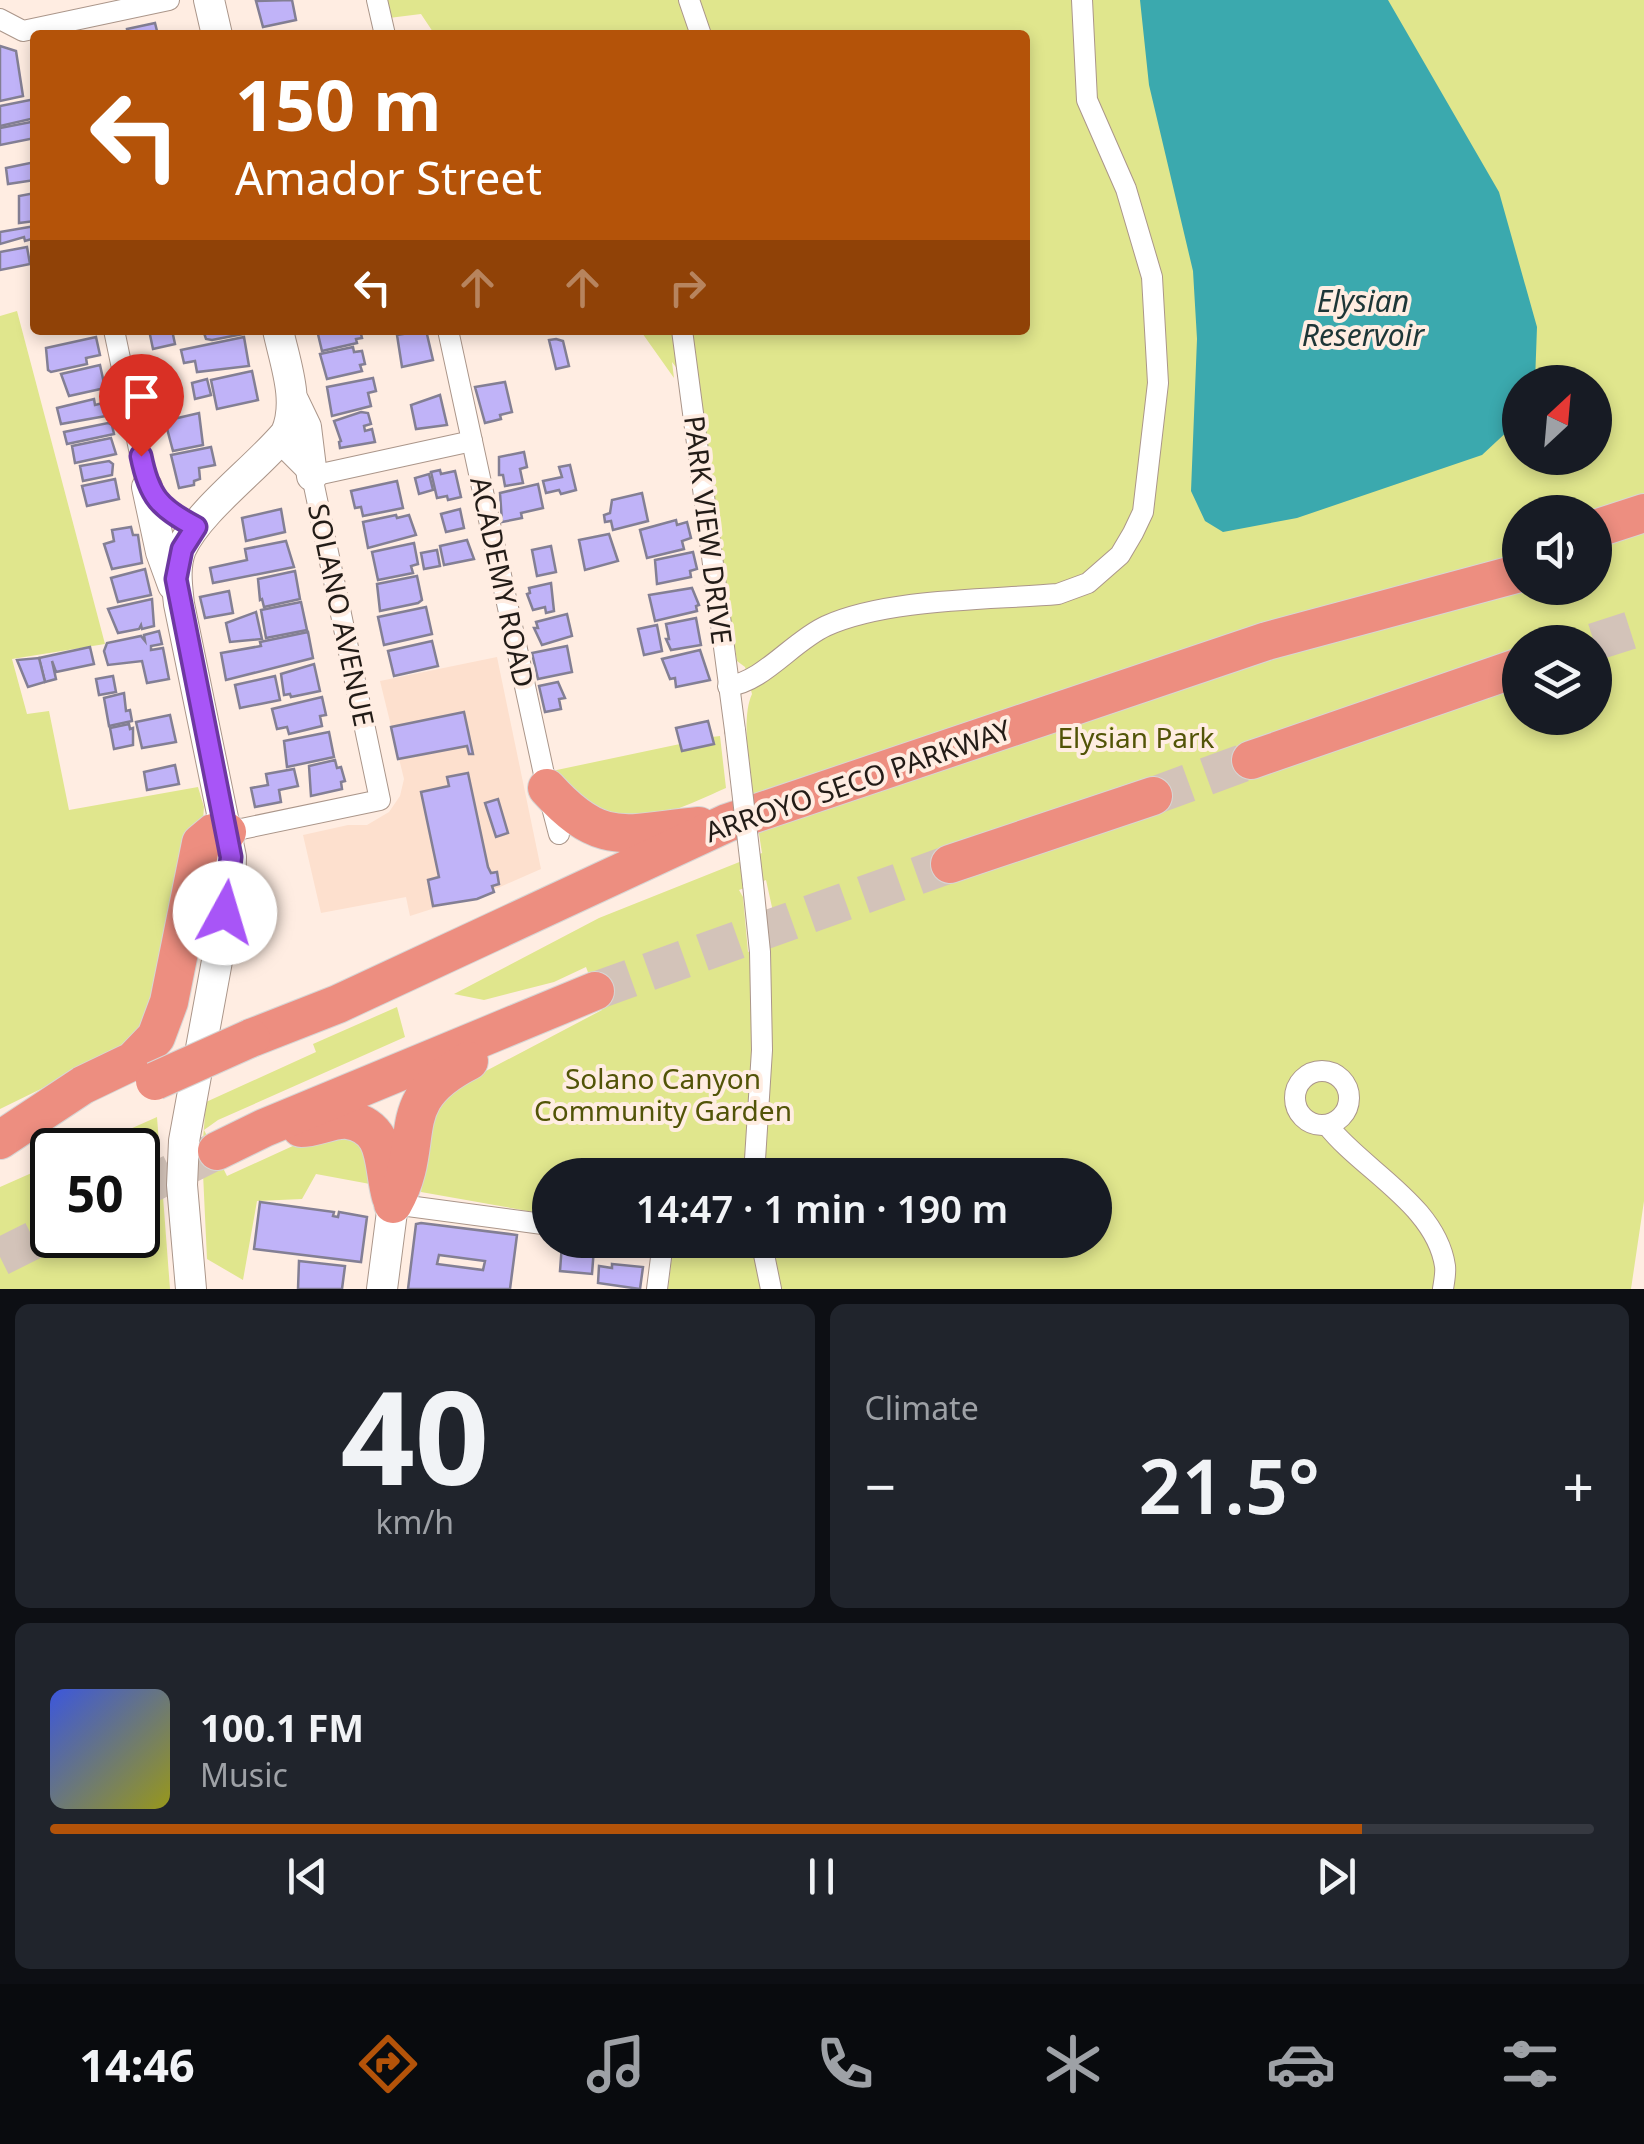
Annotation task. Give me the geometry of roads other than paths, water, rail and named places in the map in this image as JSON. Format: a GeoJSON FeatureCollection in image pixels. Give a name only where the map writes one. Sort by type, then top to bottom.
{"type":"FeatureCollection","features":[{"type":"Feature","properties":{"kind":"highway"},"geometry":{"type":"LineString","coordinates":[[1612,523],[1644,513]]}},
{"type":"Feature","properties":{"kind":"highway"},"geometry":{"type":"LineString","coordinates":[[1612,548],[1644,540]]}},
{"type":"Feature","properties":{"kind":"highway"},"geometry":{"type":"LineString","coordinates":[[1267,641],[1502,560]]}},
{"type":"Feature","properties":{"kind":"highway","name":"ARROYO SECO PARKWAY"},"geometry":{"type":"LineString","coordinates":[[0,1149],[251,1038],[338,1004],[726,823],[1267,641],[1502,578]]}},
{"type":"Feature","properties":{"kind":"highway"},"geometry":{"type":"LineString","coordinates":[[1251,760],[1502,673]]}},
{"type":"Feature","properties":{"kind":"highway"},"geometry":{"type":"LineString","coordinates":[[546,788],[569,813],[603,832],[623,835],[726,823]]}},
{"type":"Feature","properties":{"kind":"highway"},"geometry":{"type":"LineString","coordinates":[[950,864],[1153,796]]}},
{"type":"Feature","properties":{"kind":"highway"},"geometry":{"type":"LineString","coordinates":[[0,1140],[83,1085],[146,1051],[156,1037],[169,1002],[202,843],[213,833],[227,832]]}},
{"type":"Feature","properties":{"kind":"highway"},"geometry":{"type":"LineString","coordinates":[[216,1151],[595,991]]}},
{"type":"Feature","properties":{"kind":"highway"},"geometry":{"type":"LineString","coordinates":[[392,1204],[406,1181],[420,1100],[430,1085],[470,1060],[503,1029]]}},
{"type":"Feature","properties":{"kind":"highway"},"geometry":{"type":"LineString","coordinates":[[264,1128],[315,1128],[345,1119],[365,1126],[380,1140],[386,1157],[392,1204]]}},
{"type":"Feature","properties":{"kind":"main road"},"geometry":{"type":"LineString","coordinates":[[210,0],[216,30]]}},
{"type":"Feature","properties":{"kind":"main road"},"geometry":{"type":"LineString","coordinates":[[179,604],[177,563],[182,549],[196,527],[288,420],[279,335]]}},
{"type":"Feature","properties":{"kind":"main road"},"geometry":{"type":"LineString","coordinates":[[288,420],[306,426],[312,476]]}},
{"type":"Feature","properties":{"kind":"main road"},"geometry":{"type":"LineString","coordinates":[[147,487],[161,552],[179,604],[231,857],[230,890],[184,1141],[182,1185],[190,1289]]}},
{"type":"Feature","properties":{"kind":"main road"},"geometry":{"type":"LineString","coordinates":[[382,1289],[392,1204]]}},
{"type":"Feature","properties":{"kind":"street"},"geometry":{"type":"LineString","coordinates":[[0,19],[23,30],[50,30],[169,0]]}},
{"type":"Feature","properties":{"kind":"street"},"geometry":{"type":"LineString","coordinates":[[377,0],[384,30]]}},
{"type":"Feature","properties":{"kind":"street"},"geometry":{"type":"LineString","coordinates":[[689,0],[699,30]]}},
{"type":"Feature","properties":{"kind":"street"},"geometry":{"type":"LineString","coordinates":[[728,686],[747,682],[797,642],[828,625],[866,613],[1058,594],[1081,588],[1120,555],[1134,534],[1143,512],[1158,384],[1152,277],[1126,190],[1087,100],[1082,0]]}},
{"type":"Feature","properties":{"kind":"street"},"geometry":{"type":"LineString","coordinates":[[115,335],[147,487],[172,514],[196,527]]}},
{"type":"Feature","properties":{"kind":"street","name":"ACADEMY ROAD"},"geometry":{"type":"LineString","coordinates":[[449,335],[546,788],[560,834]]}},
{"type":"Feature","properties":{"kind":"street","name":"PARK VIEW DRIVE"},"geometry":{"type":"LineString","coordinates":[[683,335],[760,952],[762,1050],[755,1158]]}},
{"type":"Feature","properties":{"kind":"street","name":"SOLANO AVENUE"},"geometry":{"type":"LineString","coordinates":[[227,832],[380,800],[312,476],[288,420]]}},
{"type":"Feature","properties":{"kind":"street"},"geometry":{"type":"LineString","coordinates":[[312,476],[472,440]]}},
{"type":"Feature","properties":{"kind":"street"},"geometry":{"type":"LineString","coordinates":[[1328,1124],[1345,1147],[1403,1195],[1430,1228],[1445,1266],[1443,1289]]}},
{"type":"Feature","properties":{"kind":"street"},"geometry":{"type":"LineString","coordinates":[[392,1204],[532,1223]]}},
{"type":"Feature","properties":{"kind":"street"},"geometry":{"type":"LineString","coordinates":[[657,1289],[661,1258]]}},
{"type":"Feature","properties":{"kind":"street"},"geometry":{"type":"LineString","coordinates":[[765,1258],[771,1289]]}},
{"type":"Feature","properties":{"kind":"water","name":"Elysian Reservoir"},"geometry":{"type":"Polygon","coordinates":[[[1140,0],[1388,0],[1499,192],[1537,327],[1536,365],[1502,365],[1502,436],[1482,455],[1297,518],[1223,532],[1205,521],[1191,491],[1197,339],[1193,271],[1149,85],[1140,0]]]}},
{"type":"Feature","properties":{"kind":"tunnel"},"geometry":{"type":"LineString","coordinates":[[1612,636],[1644,626]]}},
{"type":"Feature","properties":{"kind":"tunnel"},"geometry":{"type":"LineString","coordinates":[[1153,796],[1251,760]]}},
{"type":"Feature","properties":{"kind":"tunnel"},"geometry":{"type":"LineString","coordinates":[[595,991],[950,864]]}},
{"type":"Feature","properties":{"kind":"tunnel"},"geometry":{"type":"LineString","coordinates":[[160,1179],[212,1153]]}},
{"type":"Feature","properties":{"kind":"tunnel"},"geometry":{"type":"LineString","coordinates":[[0,1257],[30,1242]]}},
{"type":"Feature","properties":{"kind":"park label","name":"Elysian Park"},"geometry":{"type":"Point","coordinates":[1136,738]}},
{"type":"Feature","properties":{"kind":"park label","name":"Solano Canyon Community Garden"},"geometry":{"type":"Point","coordinates":[663,1095]}}]}
